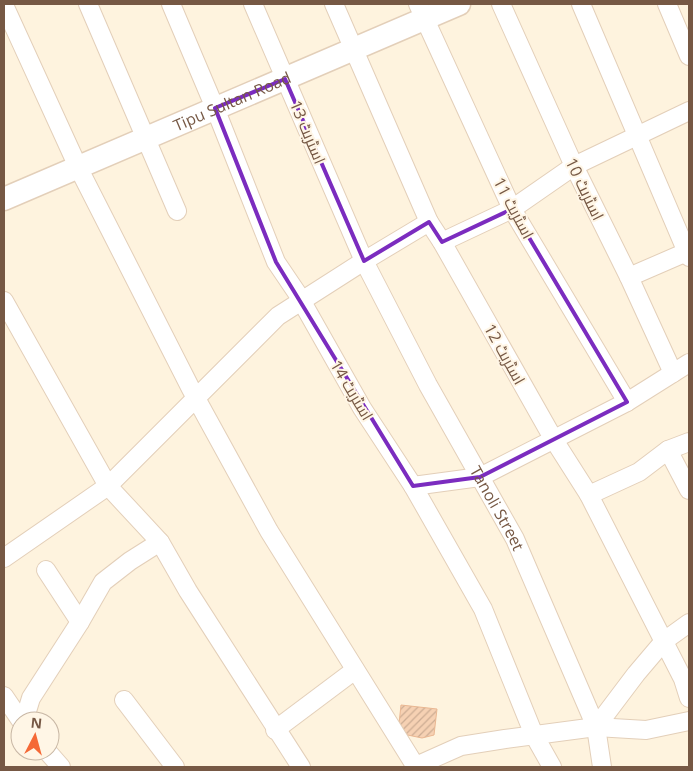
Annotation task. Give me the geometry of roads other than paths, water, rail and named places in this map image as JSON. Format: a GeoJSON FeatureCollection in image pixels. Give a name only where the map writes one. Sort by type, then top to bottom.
{"type":"FeatureCollection","features":[{"type":"Feature","properties":{"kind":"street"},"geometry":{"type":"LineString","coordinates":[[88,4],[177,211]]}},
{"type":"Feature","properties":{"kind":"street","name":"اسٹریٹ 14"},"geometry":{"type":"LineString","coordinates":[[171,4],[215,108],[276,262],[297,293],[362,408],[413,486],[483,609],[534,735],[552,767]]}},
{"type":"Feature","properties":{"kind":"street","name":"اسٹریٹ 13"},"geometry":{"type":"LineString","coordinates":[[253,4],[364,261]]}},
{"type":"Feature","properties":{"kind":"street","name":"اسٹریٹ 12"},"geometry":{"type":"LineString","coordinates":[[334,4],[429,222],[554,440],[589,495],[683,679],[689,698]]}},
{"type":"Feature","properties":{"kind":"street","name":"Tipu Sultan Road"},"geometry":{"type":"LineString","coordinates":[[4,199],[353,49],[421,11],[459,4]]}},
{"type":"Feature","properties":{"kind":"street","name":"اسٹریٹ 10"},"geometry":{"type":"LineString","coordinates":[[501,4],[574,166],[629,277],[673,373]]}},
{"type":"Feature","properties":{"kind":"street"},"geometry":{"type":"LineString","coordinates":[[582,4],[688,253],[629,277]]}},
{"type":"Feature","properties":{"kind":"street"},"geometry":{"type":"LineString","coordinates":[[667,4],[689,56]]}},
{"type":"Feature","properties":{"kind":"street"},"geometry":{"type":"LineString","coordinates":[[4,5],[78,167],[196,399],[269,531],[415,767],[461,746],[596,727],[646,730],[689,721]]}},
{"type":"Feature","properties":{"kind":"street","name":"اسٹریٹ 11"},"geometry":{"type":"LineString","coordinates":[[421,11],[512,209],[627,402]]}},
{"type":"Feature","properties":{"kind":"street"},"geometry":{"type":"LineString","coordinates":[[442,242],[512,209],[574,166],[689,111]]}},
{"type":"Feature","properties":{"kind":"street"},"geometry":{"type":"LineString","coordinates":[[6,552],[108,486],[278,316],[429,222]]}},
{"type":"Feature","properties":{"kind":"street","name":"Tanoli Street"},"geometry":{"type":"LineString","coordinates":[[364,261],[428,385],[515,539],[596,727],[602,767]]}},
{"type":"Feature","properties":{"kind":"street"},"geometry":{"type":"LineString","coordinates":[[4,301],[108,486],[160,542],[188,591],[275,730],[301,767]]}},
{"type":"Feature","properties":{"kind":"street"},"geometry":{"type":"LineString","coordinates":[[413,486],[480,477],[627,402],[689,363]]}},
{"type":"Feature","properties":{"kind":"street"},"geometry":{"type":"LineString","coordinates":[[589,495],[640,472],[668,450],[689,442]]}},
{"type":"Feature","properties":{"kind":"street"},"geometry":{"type":"LineString","coordinates":[[668,450],[689,490]]}},
{"type":"Feature","properties":{"kind":"street"},"geometry":{"type":"LineString","coordinates":[[26,711],[31,698],[80,622],[103,582],[130,561],[160,542]]}},
{"type":"Feature","properties":{"kind":"street"},"geometry":{"type":"LineString","coordinates":[[46,570],[80,622]]}},
{"type":"Feature","properties":{"kind":"street"},"geometry":{"type":"LineString","coordinates":[[596,727],[636,674],[664,642],[689,623]]}},
{"type":"Feature","properties":{"kind":"street"},"geometry":{"type":"LineString","coordinates":[[275,730],[355,670]]}},
{"type":"Feature","properties":{"kind":"street"},"geometry":{"type":"LineString","coordinates":[[4,696],[15,711]]}},
{"type":"Feature","properties":{"kind":"street"},"geometry":{"type":"LineString","coordinates":[[124,700],[174,767]]}}]}
